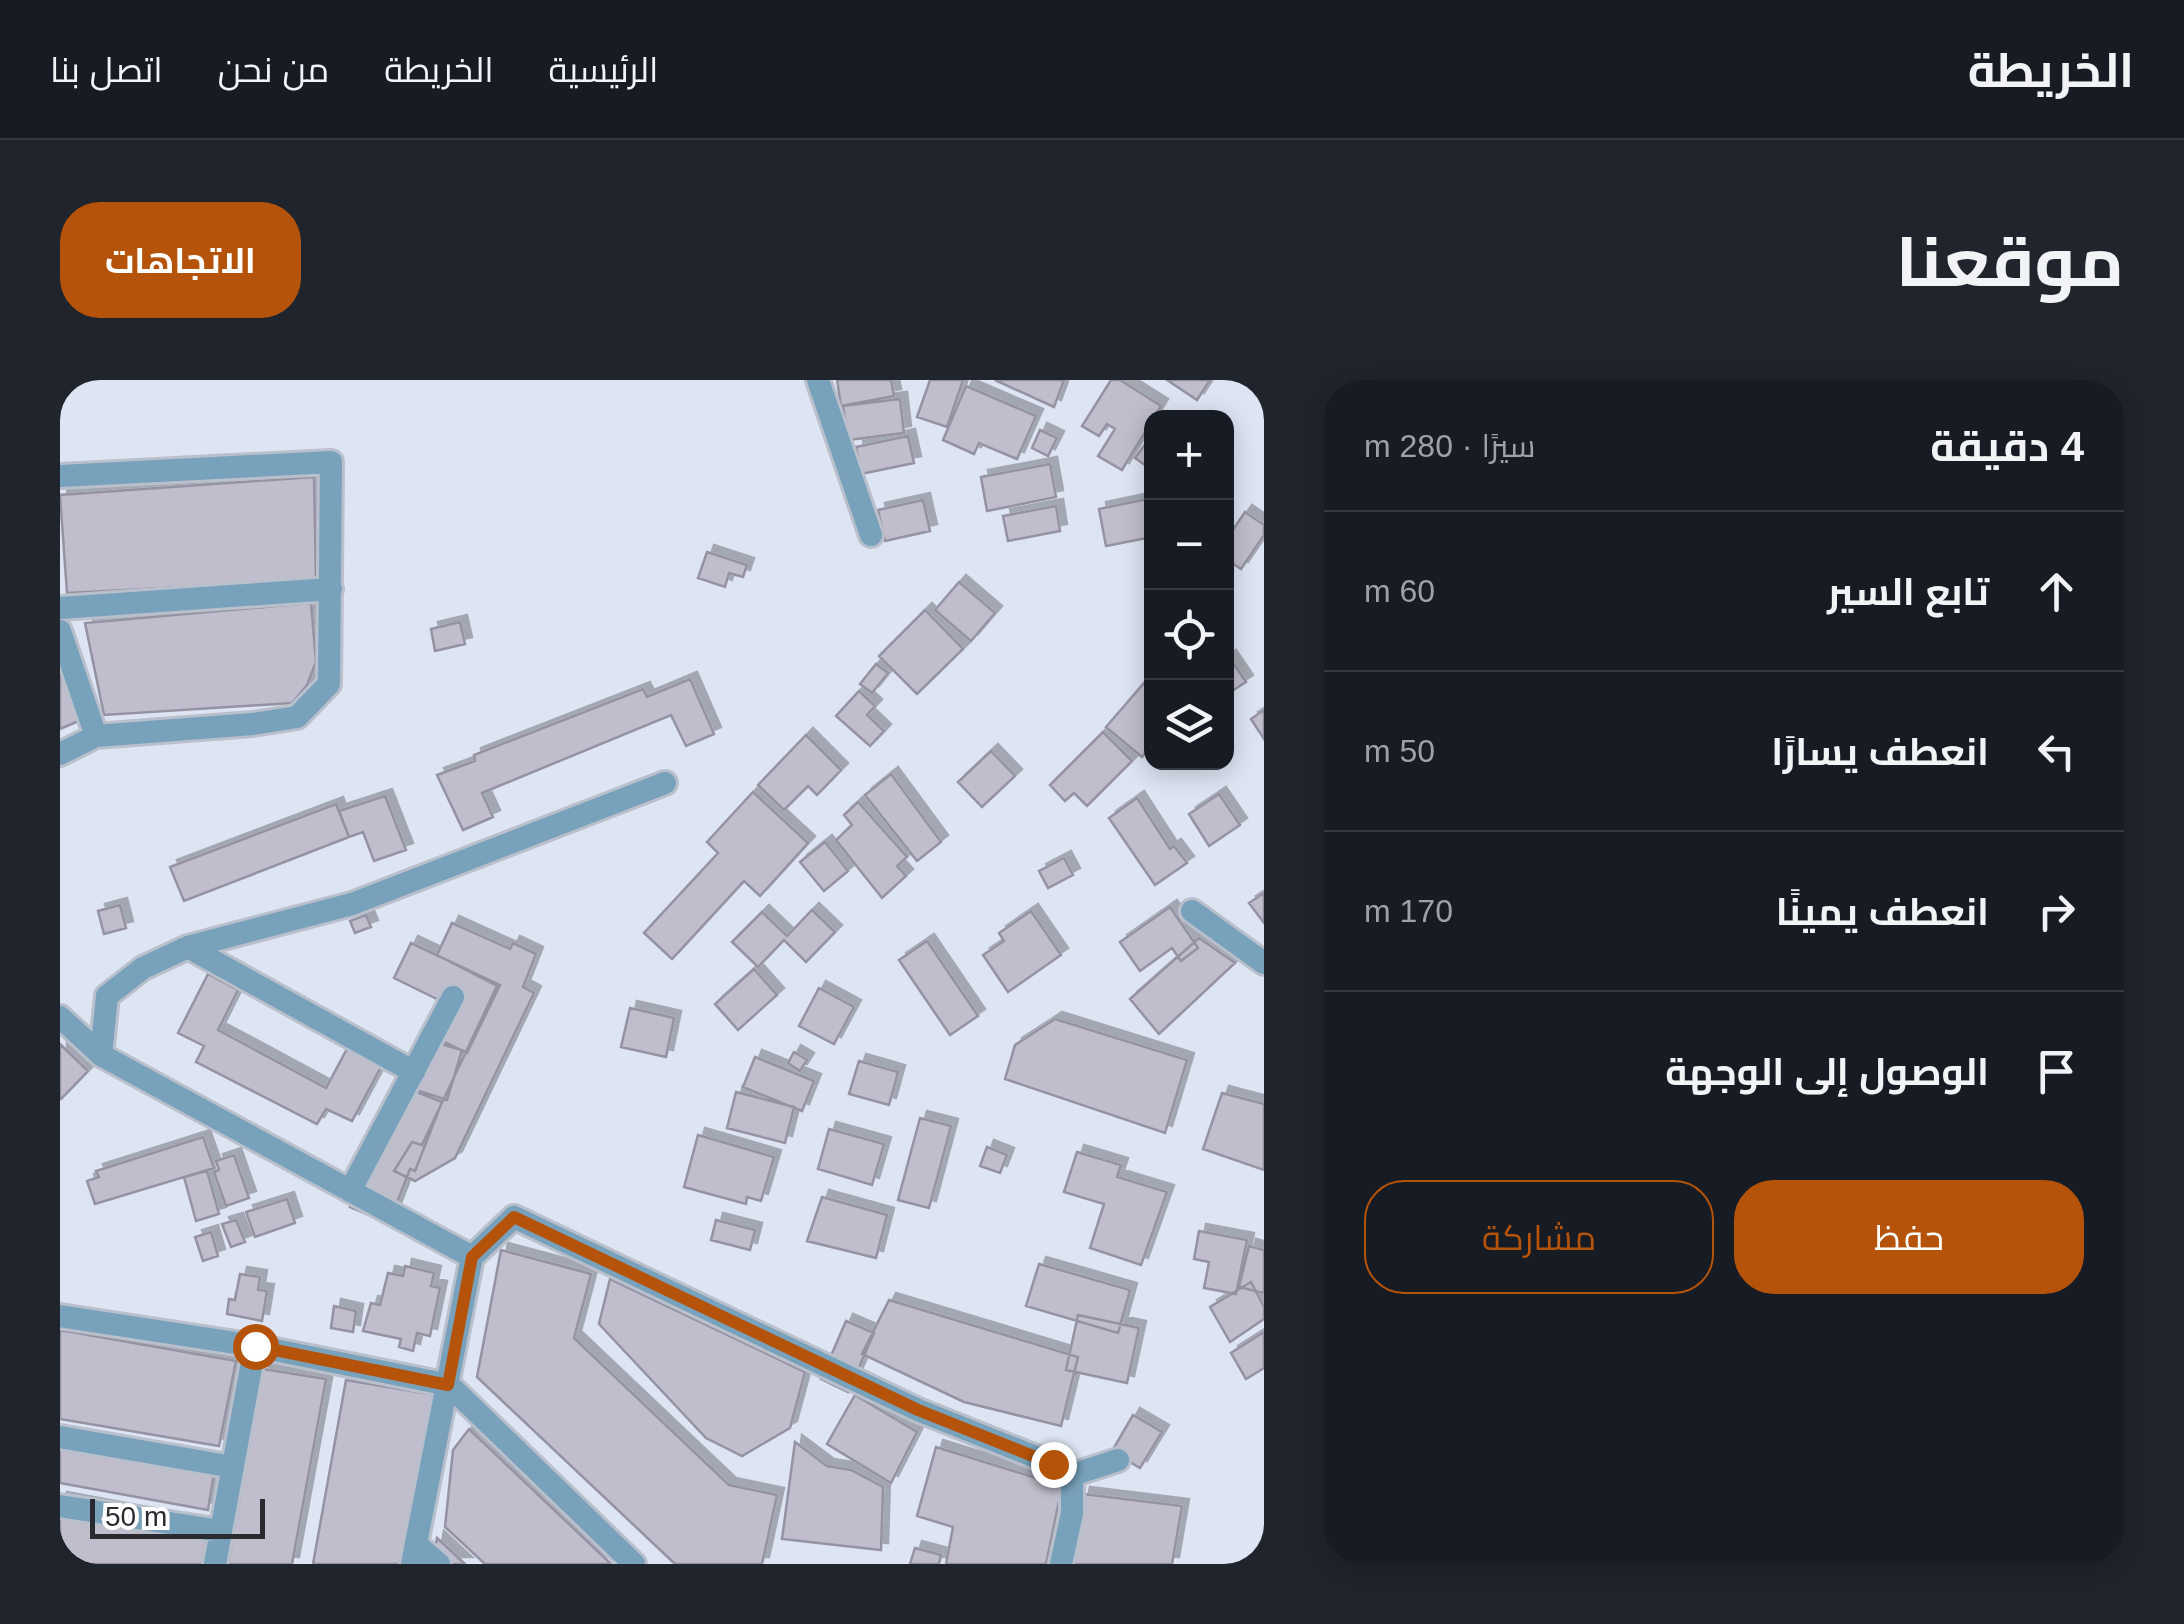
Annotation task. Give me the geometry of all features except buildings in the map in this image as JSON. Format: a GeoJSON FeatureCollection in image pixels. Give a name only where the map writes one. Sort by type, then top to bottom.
{"type":"FeatureCollection","features":[{"type":"Feature","properties":{"kind":"street"},"geometry":{"type":"LineString","coordinates":[[815,381],[871,536]]}},
{"type":"Feature","properties":{"kind":"street"},"geometry":{"type":"LineString","coordinates":[[60,476],[331,462],[330,684],[297,717],[96,736],[60,754]]}},
{"type":"Feature","properties":{"kind":"street"},"geometry":{"type":"LineString","coordinates":[[60,608],[330,589]]}},
{"type":"Feature","properties":{"kind":"street"},"geometry":{"type":"LineString","coordinates":[[60,631],[96,736]]}},
{"type":"Feature","properties":{"kind":"street"},"geometry":{"type":"LineString","coordinates":[[102,1055],[107,996],[143,968],[188,947],[352,904],[664,783]]}},
{"type":"Feature","properties":{"kind":"street"},"geometry":{"type":"LineString","coordinates":[[1192,911],[1264,963]]}},
{"type":"Feature","properties":{"kind":"street"},"geometry":{"type":"LineString","coordinates":[[188,947],[414,1072]]}},
{"type":"Feature","properties":{"kind":"street"},"geometry":{"type":"LineString","coordinates":[[350,1191],[454,997]]}},
{"type":"Feature","properties":{"kind":"street"},"geometry":{"type":"LineString","coordinates":[[60,1018],[102,1055],[472,1257]]}},
{"type":"Feature","properties":{"kind":"street"},"geometry":{"type":"LineString","coordinates":[[438,1564],[414,1554],[472,1257],[514,1217],[918,1410],[1072,1474],[1118,1460]]}},
{"type":"Feature","properties":{"kind":"street"},"geometry":{"type":"LineString","coordinates":[[60,1316],[255,1346],[448,1385],[634,1564]]}},
{"type":"Feature","properties":{"kind":"street"},"geometry":{"type":"LineString","coordinates":[[215,1564],[255,1346]]}},
{"type":"Feature","properties":{"kind":"street"},"geometry":{"type":"LineString","coordinates":[[60,1437],[233,1466]]}},
{"type":"Feature","properties":{"kind":"street"},"geometry":{"type":"LineString","coordinates":[[1061,1564],[1072,1513],[1072,1474]]}},
{"type":"Feature","properties":{"kind":"street"},"geometry":{"type":"LineString","coordinates":[[60,1506],[221,1531]]}},
{"type":"Feature","properties":{"kind":"route"},"geometry":{"type":"LineString","coordinates":[[255,1346],[448,1385],[472,1257],[514,1217],[918,1410],[1053,1464]]}}]}
